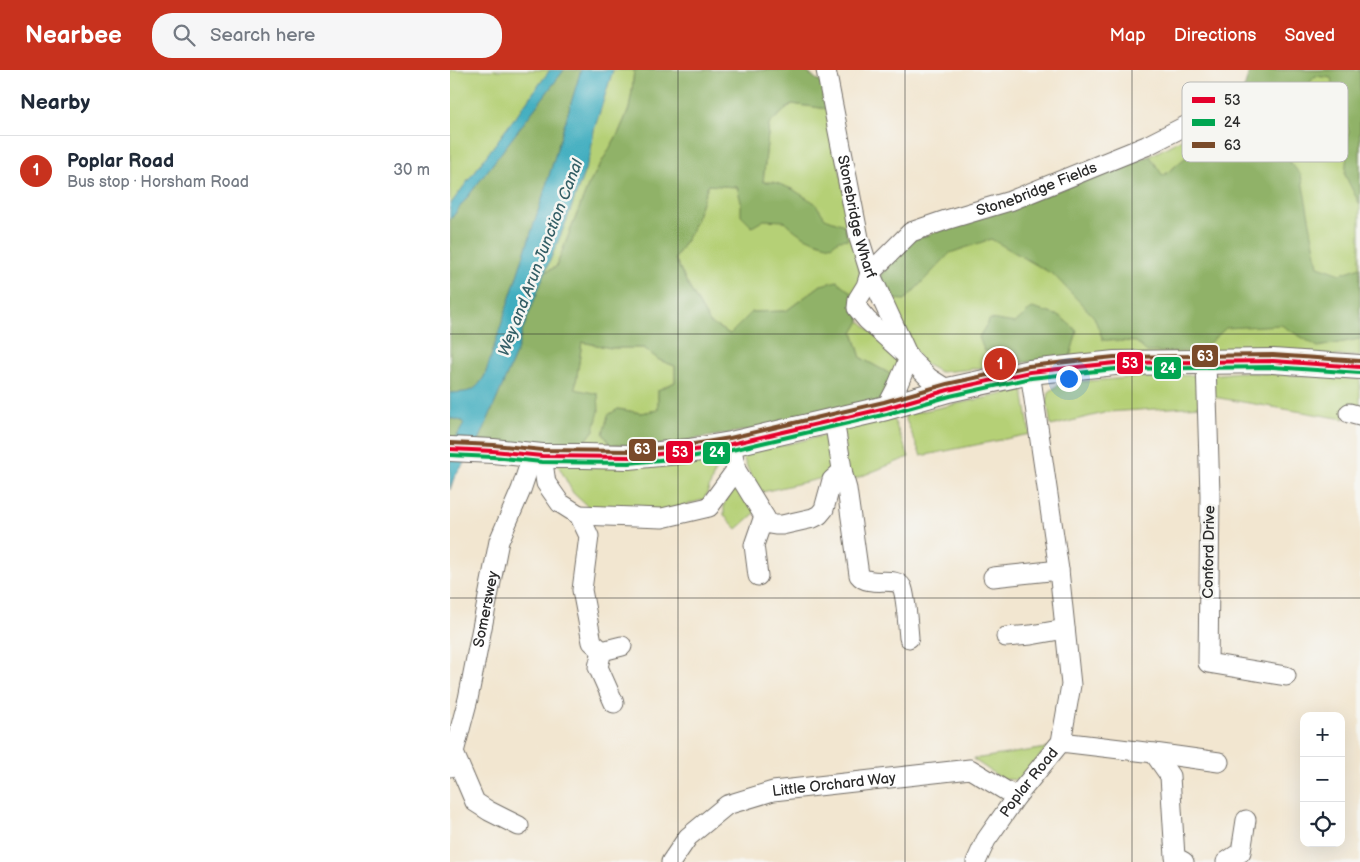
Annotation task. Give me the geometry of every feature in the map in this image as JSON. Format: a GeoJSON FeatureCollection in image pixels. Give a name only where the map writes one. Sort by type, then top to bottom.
{"type":"FeatureCollection","features":[{"type":"Feature","properties":{"kind":"main road"},"geometry":{"type":"LineString","coordinates":[[450,449],[538,455],[629,457],[689,451],[731,444],[886,408],[948,390],[1030,372],[1115,363],[1272,361],[1360,366]]}},
{"type":"Feature","properties":{"kind":"street","name":"Stonebridge Wharf"},"geometry":{"type":"LineString","coordinates":[[826,70],[860,238],[870,273],[909,358],[929,378],[948,390]]}},
{"type":"Feature","properties":{"kind":"street","name":"Stonebridge Fields"},"geometry":{"type":"LineString","coordinates":[[870,273],[911,232],[1010,201],[1146,146],[1182,128]]}},
{"type":"Feature","properties":{"kind":"street"},"geometry":{"type":"LineString","coordinates":[[870,273],[866,286],[858,299],[857,308],[867,320],[909,358],[886,408]]}},
{"type":"Feature","properties":{"kind":"street","name":"Conford Drive"},"geometry":{"type":"LineString","coordinates":[[1206,362],[1210,496],[1208,664],[1286,676]]}},
{"type":"Feature","properties":{"kind":"street","name":"Poplar Road"},"geometry":{"type":"LineString","coordinates":[[976,862],[986,840],[1016,797],[1061,742],[1071,685],[1059,570],[1030,372]]}},
{"type":"Feature","properties":{"kind":"street"},"geometry":{"type":"LineString","coordinates":[[834,420],[842,471],[847,489],[859,575],[862,579],[893,582],[902,587],[909,638]]}},
{"type":"Feature","properties":{"kind":"street"},"geometry":{"type":"LineString","coordinates":[[731,444],[736,470],[769,524],[782,525],[819,515],[824,509],[832,480],[842,471]]}},
{"type":"Feature","properties":{"kind":"street"},"geometry":{"type":"LineString","coordinates":[[538,455],[546,483],[560,503],[579,515],[662,518],[709,506],[736,470]]}},
{"type":"Feature","properties":{"kind":"street","name":"Somerswey"},"geometry":{"type":"LineString","coordinates":[[452,760],[468,699],[499,541],[538,455]]}},
{"type":"Feature","properties":{"kind":"street"},"geometry":{"type":"LineString","coordinates":[[579,515],[589,536],[582,590],[592,642],[602,651]]}},
{"type":"Feature","properties":{"kind":"street"},"geometry":{"type":"LineString","coordinates":[[758,576],[754,544],[764,516]]}},
{"type":"Feature","properties":{"kind":"street"},"geometry":{"type":"LineString","coordinates":[[993,577],[1059,570]]}},
{"type":"Feature","properties":{"kind":"street"},"geometry":{"type":"LineString","coordinates":[[1006,637],[1065,629]]}},
{"type":"Feature","properties":{"kind":"street"},"geometry":{"type":"LineString","coordinates":[[602,651],[622,646]]}},
{"type":"Feature","properties":{"kind":"street"},"geometry":{"type":"LineString","coordinates":[[602,651],[598,667],[614,703]]}},
{"type":"Feature","properties":{"kind":"street"},"geometry":{"type":"LineString","coordinates":[[1061,742],[1219,762]]}},
{"type":"Feature","properties":{"kind":"street"},"geometry":{"type":"LineString","coordinates":[[1154,753],[1170,776],[1175,857],[1184,862]]}},
{"type":"Feature","properties":{"kind":"street"},"geometry":{"type":"LineString","coordinates":[[452,760],[475,802],[519,826]]}},
{"type":"Feature","properties":{"kind":"street","name":"Little Orchard Way"},"geometry":{"type":"LineString","coordinates":[[670,862],[688,837],[727,805],[773,790],[970,769],[1016,797]]}},
{"type":"Feature","properties":{"kind":"street"},"geometry":{"type":"LineString","coordinates":[[1226,862],[1241,852],[1246,820]]}},
{"type":"Feature","properties":{"kind":"green space"},"geometry":{"type":"Polygon","coordinates":[[[450,70],[550,70],[450,205],[450,70]]]}},
{"type":"Feature","properties":{"kind":"green space"},"geometry":{"type":"Polygon","coordinates":[[[564,70],[581,70],[542,199],[485,375],[475,388],[450,393],[450,220],[564,70]]]}},
{"type":"Feature","properties":{"kind":"green space"},"geometry":{"type":"Polygon","coordinates":[[[613,70],[634,70],[629,109],[619,132],[588,186],[556,267],[545,272],[590,156],[594,130],[613,70]]]}},
{"type":"Feature","properties":{"kind":"green space"},"geometry":{"type":"Polygon","coordinates":[[[634,70],[804,70],[823,84],[828,109],[792,104],[769,124],[763,182],[774,182],[792,189],[815,203],[825,218],[844,225],[848,239],[839,240],[831,246],[823,244],[795,231],[784,221],[764,220],[752,227],[741,216],[741,202],[737,187],[708,185],[692,230],[675,259],[710,323],[730,334],[752,312],[786,311],[821,285],[837,281],[853,294],[860,321],[853,333],[861,358],[894,376],[878,403],[743,431],[654,446],[611,445],[603,434],[608,415],[618,409],[641,413],[658,410],[658,390],[675,382],[675,366],[659,360],[644,348],[611,348],[582,342],[575,389],[598,394],[599,411],[594,430],[584,443],[563,445],[478,443],[517,351],[522,332],[545,272],[556,267],[588,186],[619,132],[629,109],[634,70]]]}},
{"type":"Feature","properties":{"kind":"green space"},"geometry":{"type":"Polygon","coordinates":[[[1250,70],[1360,70],[1360,356],[1085,355],[940,372],[923,363],[908,340],[880,275],[1014,207],[1150,156],[1182,139],[1182,162],[1348,162],[1348,82],[1246,82],[1250,70]]]}},
{"type":"Feature","properties":{"kind":"green space"},"geometry":{"type":"Polygon","coordinates":[[[1250,70],[1360,70],[1360,205],[1345,175],[1346,162],[1348,162],[1349,131],[1348,82],[1332,82],[1331,78],[1315,76],[1310,82],[1246,82],[1250,70]]]}},
{"type":"Feature","properties":{"kind":"green space"},"geometry":{"type":"Polygon","coordinates":[[[792,104],[828,109],[862,284],[853,294],[821,285],[786,311],[752,312],[730,334],[710,323],[675,258],[692,230],[708,185],[737,187],[763,182],[769,124],[792,104]]]}},
{"type":"Feature","properties":{"kind":"green space"},"geometry":{"type":"Polygon","coordinates":[[[1150,156],[1163,176],[1182,160],[1182,162],[1290,162],[1301,175],[1318,266],[1341,274],[1360,267],[1360,339],[1318,347],[1281,325],[1226,328],[1200,351],[1147,352],[1136,342],[1103,340],[1094,317],[1054,275],[991,239],[950,253],[905,300],[891,299],[880,275],[912,240],[1014,207],[1150,156]]]}},
{"type":"Feature","properties":{"kind":"green space"},"geometry":{"type":"Polygon","coordinates":[[[1032,308],[1060,316],[1077,331],[1070,357],[1010,364],[984,350],[979,337],[990,319],[1015,323],[1032,308]]]}},
{"type":"Feature","properties":{"kind":"green space"},"geometry":{"type":"Polygon","coordinates":[[[860,321],[896,355],[900,363],[894,376],[861,358],[853,332],[860,321]]]}},
{"type":"Feature","properties":{"kind":"green space"},"geometry":{"type":"Polygon","coordinates":[[[582,342],[611,348],[644,348],[659,360],[675,366],[675,382],[658,390],[658,410],[641,413],[618,409],[611,445],[584,443],[594,430],[575,389],[582,342]]]}},
{"type":"Feature","properties":{"kind":"green space"},"geometry":{"type":"Polygon","coordinates":[[[1239,372],[1360,379],[1360,406],[1354,403],[1346,407],[1344,419],[1213,397],[1212,375],[1239,372]]]}},
{"type":"Feature","properties":{"kind":"green space"},"geometry":{"type":"Polygon","coordinates":[[[1197,375],[1201,379],[1201,406],[1108,412],[1051,426],[1047,402],[1049,392],[1058,385],[1073,382],[1197,375]]]}},
{"type":"Feature","properties":{"kind":"green space"},"geometry":{"type":"Polygon","coordinates":[[[1023,390],[1030,434],[921,456],[904,415],[1023,390]]]}},
{"type":"Feature","properties":{"kind":"green space"},"geometry":{"type":"Polygon","coordinates":[[[450,418],[462,421],[464,424],[455,440],[450,440],[450,418]]]}},
{"type":"Feature","properties":{"kind":"green space"},"geometry":{"type":"Polygon","coordinates":[[[893,418],[909,457],[847,482],[838,430],[893,418]]]}},
{"type":"Feature","properties":{"kind":"green space"},"geometry":{"type":"Polygon","coordinates":[[[830,434],[836,475],[758,493],[742,455],[830,434]]]}},
{"type":"Feature","properties":{"kind":"green space"},"geometry":{"type":"Polygon","coordinates":[[[720,458],[705,499],[663,512],[597,515],[573,493],[557,463],[720,458]]]}},
{"type":"Feature","properties":{"kind":"green space"},"geometry":{"type":"Polygon","coordinates":[[[736,477],[756,512],[737,529],[724,515],[724,504],[736,477]]]}},
{"type":"Feature","properties":{"kind":"green space"},"geometry":{"type":"Polygon","coordinates":[[[1047,748],[1019,780],[1002,779],[973,759],[1047,748]]]}},
{"type":"Feature","properties":{"kind":"water"},"geometry":{"type":"Polygon","coordinates":[[[550,70],[564,70],[450,220],[450,205],[550,70]]]}},
{"type":"Feature","properties":{"kind":"water","name":"Wey and Arun Junction Canal"},"geometry":{"type":"Polygon","coordinates":[[[581,70],[613,70],[594,130],[590,156],[522,332],[517,351],[478,443],[454,478],[450,490],[450,448],[464,424],[462,421],[450,418],[450,393],[475,388],[485,375],[542,199],[581,70]]]}},
{"type":"Feature","properties":{"kind":"transit line","name":"63"},"geometry":{"type":"LineString","coordinates":[[450,443],[542,450],[629,451],[688,445],[730,438],[884,402],[947,384],[1029,366],[1114,357],[1273,355],[1360,361]]}},
{"type":"Feature","properties":{"kind":"transit line","name":"53"},"geometry":{"type":"LineString","coordinates":[[450,449],[542,456],[629,457],[689,451],[731,444],[886,408],[948,390],[1030,372],[1115,363],[1273,361],[1360,367]]}},
{"type":"Feature","properties":{"kind":"transit line","name":"24"},"geometry":{"type":"LineString","coordinates":[[450,455],[542,462],[629,463],[690,457],[732,450],[1031,378],[1115,369],[1273,367],[1360,373]]}},
{"type":"Feature","properties":{"kind":"place","name":"Poplar Road"},"geometry":{"type":"Point","coordinates":[1000,364]}}]}
